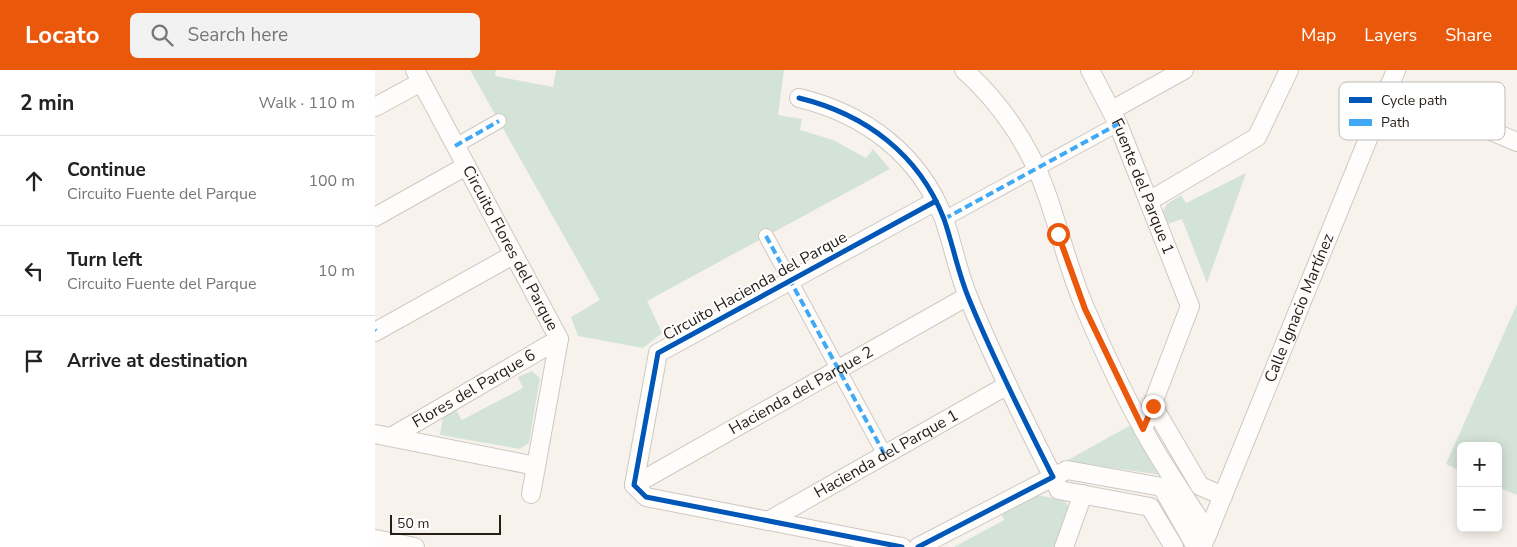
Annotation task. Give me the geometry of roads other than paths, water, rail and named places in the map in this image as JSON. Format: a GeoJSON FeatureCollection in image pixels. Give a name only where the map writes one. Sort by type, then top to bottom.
{"type":"FeatureCollection","features":[{"type":"Feature","properties":{"kind":"street"},"geometry":{"type":"LineString","coordinates":[[964,70],[1004,114],[1036,169],[1046,190],[1058,234],[1085,309],[1143,429],[1205,540]]}},
{"type":"Feature","properties":{"kind":"street","name":"Fuente del Parque 1"},"geometry":{"type":"LineString","coordinates":[[1090,70],[1115,117],[1191,306],[1153,406]]}},
{"type":"Feature","properties":{"kind":"street"},"geometry":{"type":"LineString","coordinates":[[944,219],[1036,169],[1183,70]]}},
{"type":"Feature","properties":{"kind":"street"},"geometry":{"type":"LineString","coordinates":[[1149,200],[1257,137],[1289,70]]}},
{"type":"Feature","properties":{"kind":"street","name":"Calle Ignacio Martínez"},"geometry":{"type":"LineString","coordinates":[[1391,82],[1396,70]]}},
{"type":"Feature","properties":{"kind":"street"},"geometry":{"type":"LineString","coordinates":[[375,107],[418,76]]}},
{"type":"Feature","properties":{"kind":"street","name":"Circuito Flores del Parque"},"geometry":{"type":"LineString","coordinates":[[418,76],[559,339],[531,494]]}},
{"type":"Feature","properties":{"kind":"street"},"geometry":{"type":"LineString","coordinates":[[799,98],[837,110],[874,129],[918,170],[944,219],[968,296],[1006,386],[1059,490],[1150,507],[1174,547]]}},
{"type":"Feature","properties":{"kind":"street"},"geometry":{"type":"LineString","coordinates":[[455,146],[499,121]]}},
{"type":"Feature","properties":{"kind":"street"},"geometry":{"type":"LineString","coordinates":[[1505,137],[1517,142]]}},
{"type":"Feature","properties":{"kind":"street","name":"Calle Ignacio Martínez"},"geometry":{"type":"LineString","coordinates":[[1205,540],[1367,140]]}},
{"type":"Feature","properties":{"kind":"street"},"geometry":{"type":"LineString","coordinates":[[375,217],[466,166]]}},
{"type":"Feature","properties":{"kind":"street","name":"Circuito Hacienda del Parque"},"geometry":{"type":"LineString","coordinates":[[634,485],[658,353],[936,201]]}},
{"type":"Feature","properties":{"kind":"street"},"geometry":{"type":"LineString","coordinates":[[766,236],[885,455]]}},
{"type":"Feature","properties":{"kind":"street"},"geometry":{"type":"LineString","coordinates":[[375,331],[513,255]]}},
{"type":"Feature","properties":{"kind":"street","name":"Hacienda del Parque 2"},"geometry":{"type":"LineString","coordinates":[[634,485],[968,296]]}},
{"type":"Feature","properties":{"kind":"street","name":"Flores del Parque 6"},"geometry":{"type":"LineString","coordinates":[[383,436],[559,339]]}},
{"type":"Feature","properties":{"kind":"street","name":"Hacienda del Parque 1"},"geometry":{"type":"LineString","coordinates":[[768,521],[1006,386]]}},
{"type":"Feature","properties":{"kind":"street"},"geometry":{"type":"LineString","coordinates":[[1143,429],[1153,406]]}},
{"type":"Feature","properties":{"kind":"street"},"geometry":{"type":"LineString","coordinates":[[1153,406],[1200,486],[1223,496]]}},
{"type":"Feature","properties":{"kind":"street"},"geometry":{"type":"LineString","coordinates":[[383,436],[535,466]]}},
{"type":"Feature","properties":{"kind":"street"},"geometry":{"type":"LineString","coordinates":[[917,547],[1067,470],[1162,487],[1196,547]]}},
{"type":"Feature","properties":{"kind":"street"},"geometry":{"type":"LineString","coordinates":[[634,485],[646,497],[902,547]]}},
{"type":"Feature","properties":{"kind":"street"},"geometry":{"type":"LineString","coordinates":[[1064,547],[1083,494]]}},
{"type":"Feature","properties":{"kind":"street"},"geometry":{"type":"LineString","coordinates":[[375,539],[407,546]]}}]}
